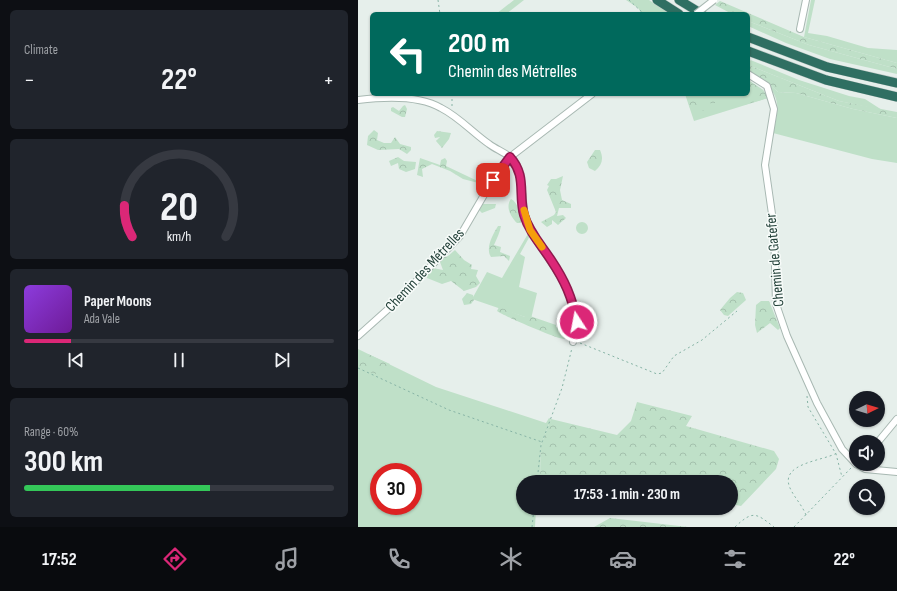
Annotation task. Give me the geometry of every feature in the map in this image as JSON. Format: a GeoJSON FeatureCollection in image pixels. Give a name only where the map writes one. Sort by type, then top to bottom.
{"type":"FeatureCollection","features":[{"type":"Feature","properties":{"kind":"highway"},"geometry":{"type":"LineString","coordinates":[[657,0],[676,12]]}},
{"type":"Feature","properties":{"kind":"highway"},"geometry":{"type":"LineString","coordinates":[[679,0],[699,12]]}},
{"type":"Feature","properties":{"kind":"highway"},"geometry":{"type":"LineString","coordinates":[[750,38],[827,67],[897,83]]}},
{"type":"Feature","properties":{"kind":"highway"},"geometry":{"type":"LineString","coordinates":[[750,52],[826,80],[897,97]]}},
{"type":"Feature","properties":{"kind":"street"},"geometry":{"type":"LineString","coordinates":[[699,12],[714,0]]}},
{"type":"Feature","properties":{"kind":"street"},"geometry":{"type":"LineString","coordinates":[[800,29],[806,0]]}},
{"type":"Feature","properties":{"kind":"street","name":"Chemin de Gatefer"},"geometry":{"type":"LineString","coordinates":[[750,75],[767,86],[774,109],[765,164],[774,228],[776,304],[787,336],[810,388],[842,449],[849,456]]}},
{"type":"Feature","properties":{"kind":"street","name":"Chemin des Métrelles"},"geometry":{"type":"LineString","coordinates":[[358,336],[396,302],[460,236],[498,171],[510,157],[589,96]]}},
{"type":"Feature","properties":{"kind":"street"},"geometry":{"type":"LineString","coordinates":[[358,100],[389,97],[410,99],[440,107],[491,146],[510,157],[517,165],[523,187],[524,214],[530,230],[552,261],[571,296],[577,322],[573,342]]}},
{"type":"Feature","properties":{"kind":"street"},"geometry":{"type":"LineString","coordinates":[[884,435],[897,419]]}},
{"type":"Feature","properties":{"kind":"street"},"geometry":{"type":"LineString","coordinates":[[885,470],[897,472]]}},
{"type":"Feature","properties":{"kind":"path"},"geometry":{"type":"LineString","coordinates":[[438,0],[440,12]]}},
{"type":"Feature","properties":{"kind":"path"},"geometry":{"type":"LineString","coordinates":[[629,0],[642,12]]}},
{"type":"Feature","properties":{"kind":"path"},"geometry":{"type":"LineString","coordinates":[[452,96],[452,115]]}},
{"type":"Feature","properties":{"kind":"path"},"geometry":{"type":"LineString","coordinates":[[538,475],[542,442],[562,388],[573,342],[578,342],[657,374],[662,373],[674,356],[702,340],[737,310]]}},
{"type":"Feature","properties":{"kind":"path"},"geometry":{"type":"LineString","coordinates":[[358,368],[449,410],[542,442]]}},
{"type":"Feature","properties":{"kind":"path"},"geometry":{"type":"LineString","coordinates":[[810,388],[807,396],[808,407],[836,454],[842,477]]}},
{"type":"Feature","properties":{"kind":"path"},"geometry":{"type":"LineString","coordinates":[[806,515],[789,487],[788,478],[792,470],[801,465],[836,454],[842,449]]}},
{"type":"Feature","properties":{"kind":"path"},"geometry":{"type":"LineString","coordinates":[[794,527],[849,470]]}},
{"type":"Feature","properties":{"kind":"path"},"geometry":{"type":"LineString","coordinates":[[532,527],[533,515]]}},
{"type":"Feature","properties":{"kind":"path"},"geometry":{"type":"LineString","coordinates":[[735,527],[744,519],[752,515],[758,515],[774,527]]}},
{"type":"Feature","properties":{"kind":"green space"},"geometry":{"type":"Polygon","coordinates":[[[514,0],[524,0],[509,12],[499,12],[514,0]]]}},
{"type":"Feature","properties":{"kind":"green space"},"geometry":{"type":"Polygon","coordinates":[[[626,0],[649,0],[667,12],[641,12],[638,8],[626,0]]]}},
{"type":"Feature","properties":{"kind":"green space"},"geometry":{"type":"Polygon","coordinates":[[[811,0],[815,0],[808,33],[827,36],[868,48],[897,50],[897,63],[804,37],[811,0]]]}},
{"type":"Feature","properties":{"kind":"green space"},"geometry":{"type":"Polygon","coordinates":[[[720,1],[746,12],[728,12],[715,5],[720,1]]]}},
{"type":"Feature","properties":{"kind":"green space"},"geometry":{"type":"Polygon","coordinates":[[[750,14],[804,37],[897,63],[897,69],[809,45],[750,22],[750,14]]]}},
{"type":"Feature","properties":{"kind":"green space"},"geometry":{"type":"Polygon","coordinates":[[[750,22],[809,45],[897,69],[897,74],[830,59],[786,43],[750,27],[750,22]]]}},
{"type":"Feature","properties":{"kind":"green space"},"geometry":{"type":"Polygon","coordinates":[[[750,60],[799,80],[849,96],[865,99],[882,110],[839,101],[751,66],[750,60]]]}},
{"type":"Feature","properties":{"kind":"green space"},"geometry":{"type":"Polygon","coordinates":[[[750,61],[751,66],[839,101],[897,112],[897,118],[853,109],[796,93],[778,92],[765,80],[750,73],[750,61]]]}},
{"type":"Feature","properties":{"kind":"green space"},"geometry":{"type":"Polygon","coordinates":[[[765,80],[778,92],[796,93],[853,109],[897,118],[897,163],[872,159],[773,133],[777,117],[777,105],[774,94],[765,80]]]}},
{"type":"Feature","properties":{"kind":"green space"},"geometry":{"type":"Polygon","coordinates":[[[750,81],[763,90],[768,98],[694,121],[686,96],[750,96],[750,81]]]}},
{"type":"Feature","properties":{"kind":"green space"},"geometry":{"type":"Polygon","coordinates":[[[750,81],[763,90],[768,98],[744,105],[739,96],[750,96],[750,81]]]}},
{"type":"Feature","properties":{"kind":"green space"},"geometry":{"type":"Polygon","coordinates":[[[687,96],[736,96],[728,103],[723,98],[715,98],[715,104],[709,103],[704,111],[690,108],[687,96]]]}},
{"type":"Feature","properties":{"kind":"green space"},"geometry":{"type":"Polygon","coordinates":[[[405,105],[407,109],[405,117],[391,111],[391,108],[393,107],[399,111],[405,105]]]}},
{"type":"Feature","properties":{"kind":"green space"},"geometry":{"type":"Polygon","coordinates":[[[374,130],[378,133],[377,140],[384,143],[391,143],[395,137],[400,144],[411,147],[411,150],[407,154],[399,149],[378,150],[367,145],[368,136],[374,130]]]}},
{"type":"Feature","properties":{"kind":"green space"},"geometry":{"type":"Polygon","coordinates":[[[437,131],[451,133],[449,139],[442,148],[436,141],[440,137],[435,138],[434,135],[437,131]]]}},
{"type":"Feature","properties":{"kind":"green space"},"geometry":{"type":"Polygon","coordinates":[[[595,150],[600,150],[602,159],[601,164],[595,171],[589,168],[587,162],[595,150]]]}},
{"type":"Feature","properties":{"kind":"green space"},"geometry":{"type":"Polygon","coordinates":[[[398,157],[404,161],[416,162],[415,169],[406,172],[399,169],[398,163],[391,166],[389,161],[398,157]]]}},
{"type":"Feature","properties":{"kind":"green space"},"geometry":{"type":"Polygon","coordinates":[[[420,158],[440,165],[441,160],[445,158],[447,161],[446,166],[486,185],[463,179],[450,171],[432,164],[422,169],[423,177],[417,175],[420,158]]]}},
{"type":"Feature","properties":{"kind":"green space"},"geometry":{"type":"Polygon","coordinates":[[[563,176],[560,190],[562,200],[571,204],[571,208],[559,208],[557,216],[563,215],[566,218],[558,225],[552,220],[552,224],[547,227],[541,222],[554,215],[556,212],[547,190],[549,186],[547,185],[551,179],[556,179],[563,176]]]}},
{"type":"Feature","properties":{"kind":"green space"},"geometry":{"type":"Polygon","coordinates":[[[511,199],[516,203],[519,209],[521,223],[517,223],[510,212],[509,202],[511,199]]]}},
{"type":"Feature","properties":{"kind":"green space"},"geometry":{"type":"Polygon","coordinates":[[[481,204],[496,204],[495,208],[482,213],[479,210],[481,204]]]}},
{"type":"Feature","properties":{"kind":"green space"},"geometry":{"type":"Polygon","coordinates":[[[580,222],[584,222],[588,228],[584,234],[580,234],[576,230],[576,226],[580,222]]]}},
{"type":"Feature","properties":{"kind":"green space"},"geometry":{"type":"Polygon","coordinates":[[[498,226],[501,226],[494,245],[501,247],[500,252],[510,256],[509,261],[504,256],[491,257],[489,253],[490,241],[498,226]]]}},
{"type":"Feature","properties":{"kind":"green space"},"geometry":{"type":"Polygon","coordinates":[[[529,232],[531,234],[520,254],[525,257],[519,287],[537,293],[531,319],[472,299],[487,272],[502,278],[529,232]]]}},
{"type":"Feature","properties":{"kind":"green space"},"geometry":{"type":"Polygon","coordinates":[[[455,250],[464,260],[472,265],[471,269],[478,270],[476,276],[480,283],[476,287],[464,291],[451,281],[442,284],[427,278],[426,275],[433,268],[443,270],[440,262],[442,258],[448,256],[455,250]]]}},
{"type":"Feature","properties":{"kind":"green space"},"geometry":{"type":"Polygon","coordinates":[[[737,292],[743,293],[746,300],[728,316],[724,315],[720,310],[737,292]]]}},
{"type":"Feature","properties":{"kind":"green space"},"geometry":{"type":"Polygon","coordinates":[[[467,293],[473,295],[474,300],[471,304],[464,305],[462,299],[467,293]]]}},
{"type":"Feature","properties":{"kind":"green space"},"geometry":{"type":"Polygon","coordinates":[[[761,301],[769,301],[780,328],[778,330],[770,323],[757,333],[755,325],[756,305],[761,301]]]}},
{"type":"Feature","properties":{"kind":"green space"},"geometry":{"type":"Polygon","coordinates":[[[499,307],[525,317],[527,315],[556,325],[556,327],[573,333],[573,336],[564,339],[559,338],[497,311],[499,307]]]}},
{"type":"Feature","properties":{"kind":"green space"},"geometry":{"type":"Polygon","coordinates":[[[358,349],[436,387],[546,423],[549,418],[551,419],[541,445],[540,475],[516,475],[516,515],[536,515],[535,527],[358,527],[358,349]]]}},
{"type":"Feature","properties":{"kind":"green space"},"geometry":{"type":"Polygon","coordinates":[[[368,354],[390,364],[383,372],[379,374],[372,373],[358,365],[358,357],[361,359],[368,354]]]}},
{"type":"Feature","properties":{"kind":"green space"},"geometry":{"type":"Polygon","coordinates":[[[637,402],[692,416],[686,426],[774,451],[779,459],[776,469],[741,506],[738,505],[738,475],[540,475],[541,445],[551,419],[617,435],[631,421],[637,402]]]}},
{"type":"Feature","properties":{"kind":"green space"},"geometry":{"type":"Polygon","coordinates":[[[610,518],[688,527],[594,527],[610,518]]]}},
{"type":"Feature","properties":{"kind":"slow traffic"},"geometry":{"type":"LineString","coordinates":[[524,210],[530,230],[542,247]]}},
{"type":"Feature","properties":{"kind":"route"},"geometry":{"type":"LineString","coordinates":[[493,180],[498,171],[510,157],[517,165],[523,187],[524,214],[530,230],[552,261],[571,296],[577,322]]}}]}
